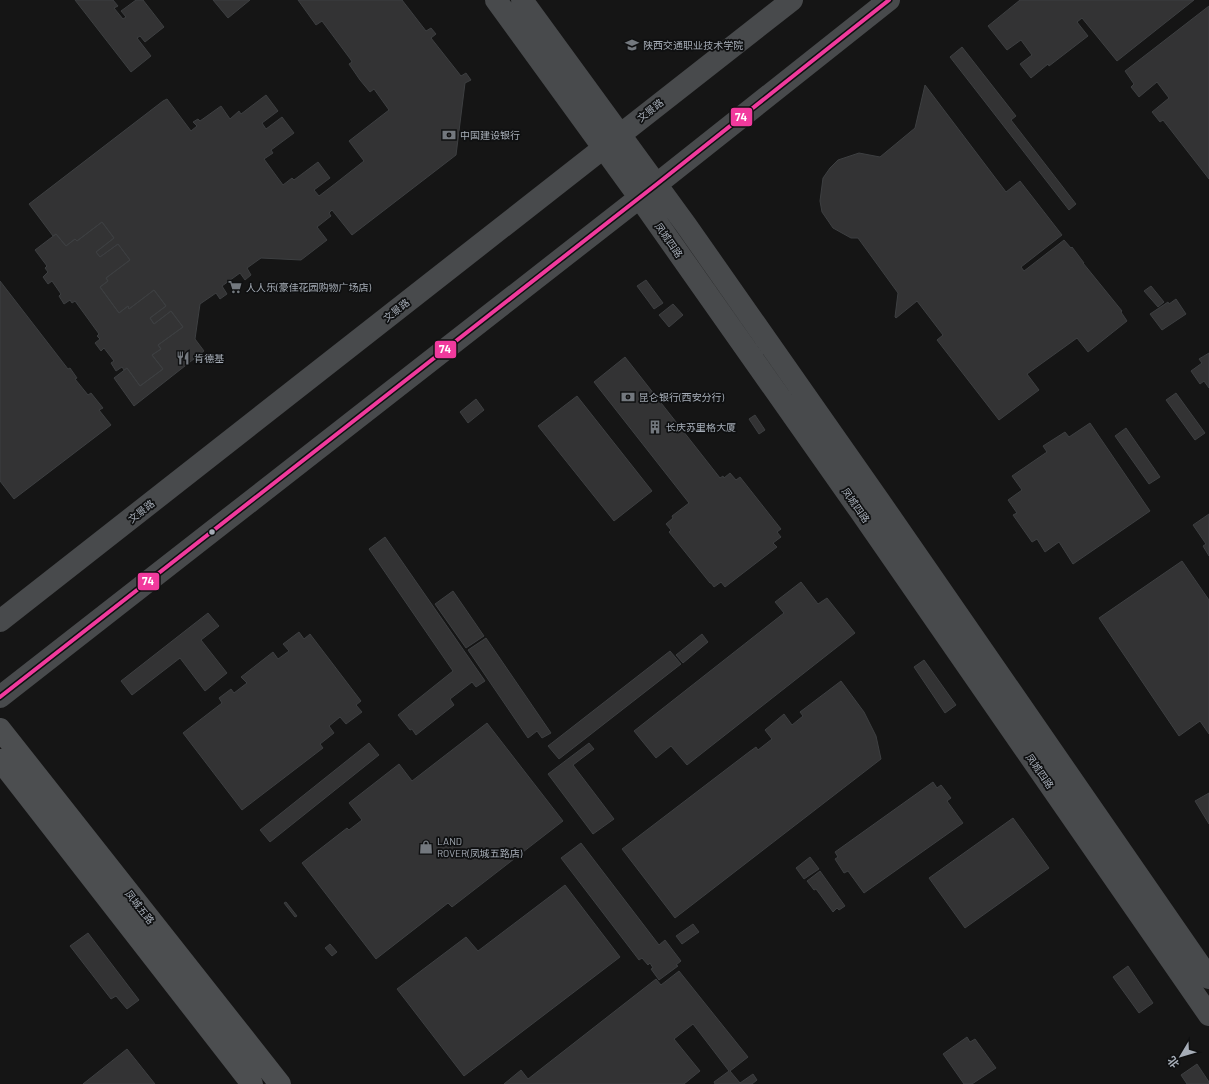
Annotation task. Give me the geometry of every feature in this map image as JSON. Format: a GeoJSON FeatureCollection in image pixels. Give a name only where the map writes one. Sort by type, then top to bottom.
{"type":"FeatureCollection","features":[{"type":"Feature","properties":{"kind":"main road","name":"凤城五路"},"geometry":{"type":"LineString","coordinates":[[0,729],[280,1084]]}},
{"type":"Feature","properties":{"kind":"main road","name":"凤城五路"},"geometry":{"type":"LineString","coordinates":[[0,760],[252,1084]]}},
{"type":"Feature","properties":{"kind":"street","name":"凤城四路"},"geometry":{"type":"LineString","coordinates":[[496,0],[639,198],[860,511],[1209,1015]]}},
{"type":"Feature","properties":{"kind":"street"},"geometry":{"type":"LineString","coordinates":[[522,0],[657,184],[878,499],[1209,978]]}},
{"type":"Feature","properties":{"kind":"street","name":"文景路"},"geometry":{"type":"LineString","coordinates":[[0,621],[792,0]]}},
{"type":"Feature","properties":{"kind":"street"},"geometry":{"type":"LineString","coordinates":[[0,697],[657,184],[888,0]]}},
{"type":"Feature","properties":{"kind":"building"},"geometry":{"type":"Polygon","coordinates":[[[75,0],[113,0],[118,6],[114,8],[123,19],[126,17],[121,11],[136,0],[143,0],[164,27],[145,42],[140,36],[137,38],[151,56],[131,72],[75,0]]]}},
{"type":"Feature","properties":{"kind":"building"},"geometry":{"type":"Polygon","coordinates":[[[213,0],[250,0],[228,18],[213,0]]]}},
{"type":"Feature","properties":{"kind":"building"},"geometry":{"type":"Polygon","coordinates":[[[298,0],[402,0],[426,31],[431,28],[436,34],[431,38],[461,76],[466,73],[471,80],[465,83],[456,155],[352,235],[332,210],[329,213],[331,216],[317,227],[327,240],[301,260],[261,258],[247,268],[251,275],[245,280],[240,273],[222,286],[227,294],[220,299],[216,293],[200,304],[195,339],[204,351],[134,406],[114,378],[127,368],[140,386],[163,369],[152,355],[161,349],[158,345],[183,327],[171,311],[154,324],[150,318],[166,306],[154,290],[129,309],[128,306],[119,313],[100,287],[108,281],[106,278],[130,260],[118,244],[100,257],[96,252],[114,238],[102,222],[77,241],[75,239],[66,246],[56,234],[53,236],[29,204],[167,99],[191,131],[197,126],[193,122],[198,119],[200,121],[221,106],[230,119],[239,111],[241,114],[266,95],[278,111],[262,123],[266,129],[282,117],[294,133],[271,150],[273,153],[264,159],[283,185],[292,178],[294,180],[318,162],[330,178],[314,190],[319,196],[364,161],[349,141],[389,110],[374,89],[370,92],[360,80],[349,64],[352,62],[351,60],[322,21],[316,25],[298,0]]]}},
{"type":"Feature","properties":{"kind":"building"},"geometry":{"type":"Polygon","coordinates":[[[1020,0],[1194,0],[1117,61],[1082,18],[1077,22],[1088,36],[1031,78],[1020,64],[1032,55],[1021,40],[1007,50],[988,26],[1020,0]]]}},
{"type":"Feature","properties":{"kind":"building"},"geometry":{"type":"Polygon","coordinates":[[[1209,6],[1209,179],[1163,120],[1160,122],[1152,112],[1169,98],[1157,82],[1139,97],[1131,87],[1134,84],[1125,71],[1209,6]]]}},
{"type":"Feature","properties":{"kind":"building"},"geometry":{"type":"Polygon","coordinates":[[[962,47],[1016,116],[1011,120],[1076,204],[1069,210],[950,57],[962,47]]]}},
{"type":"Feature","properties":{"kind":"building"},"geometry":{"type":"Polygon","coordinates":[[[925,85],[1006,192],[1020,181],[1062,235],[1021,267],[1024,271],[1064,240],[1071,248],[1072,247],[1122,311],[1121,312],[1127,321],[1088,352],[1077,338],[1027,374],[1039,390],[999,420],[937,340],[943,335],[917,301],[896,318],[898,293],[858,238],[851,238],[833,228],[822,212],[820,201],[823,178],[830,168],[838,160],[859,153],[880,157],[915,128],[925,85]]]}},
{"type":"Feature","properties":{"kind":"building"},"geometry":{"type":"Polygon","coordinates":[[[102,222],[114,238],[96,252],[100,257],[118,244],[130,260],[106,278],[108,281],[100,287],[119,313],[128,306],[129,309],[154,290],[166,306],[150,318],[154,324],[171,311],[183,327],[158,345],[161,349],[152,355],[163,369],[140,386],[127,368],[124,370],[122,367],[116,371],[111,363],[114,361],[104,348],[101,351],[95,343],[100,339],[97,336],[99,334],[75,301],[72,303],[70,300],[64,304],[59,296],[61,294],[52,281],[48,284],[43,277],[48,272],[45,268],[47,266],[35,250],[56,234],[66,246],[75,239],[77,241],[102,222]]]}},
{"type":"Feature","properties":{"kind":"building"},"geometry":{"type":"Polygon","coordinates":[[[646,280],[663,303],[654,309],[637,286],[646,280]]]}},
{"type":"Feature","properties":{"kind":"building"},"geometry":{"type":"Polygon","coordinates":[[[0,281],[68,369],[70,368],[77,378],[75,379],[88,395],[91,393],[103,408],[99,410],[111,425],[14,499],[0,481],[0,281]]]}},
{"type":"Feature","properties":{"kind":"building"},"geometry":{"type":"Polygon","coordinates":[[[1151,286],[1164,302],[1158,307],[1144,291],[1151,286]]]}},
{"type":"Feature","properties":{"kind":"building"},"geometry":{"type":"Polygon","coordinates":[[[1176,299],[1186,314],[1162,330],[1150,314],[1168,302],[1169,304],[1176,299]]]}},
{"type":"Feature","properties":{"kind":"building"},"geometry":{"type":"Polygon","coordinates":[[[673,304],[683,315],[669,327],[659,315],[673,304]]]}},
{"type":"Feature","properties":{"kind":"building"},"geometry":{"type":"Polygon","coordinates":[[[1209,353],[1209,388],[1204,381],[1200,384],[1191,371],[1202,363],[1199,359],[1209,353]]]}},
{"type":"Feature","properties":{"kind":"building","name":"长庆苏里格大厦"},"geometry":{"type":"Polygon","coordinates":[[[625,357],[720,478],[723,476],[724,478],[730,473],[736,480],[740,477],[781,529],[777,532],[781,537],[773,543],[777,547],[725,587],[721,582],[714,587],[669,532],[671,530],[666,524],[673,518],[672,516],[689,503],[594,382],[625,357]]]}},
{"type":"Feature","properties":{"kind":"building"},"geometry":{"type":"Polygon","coordinates":[[[1176,393],[1205,433],[1195,440],[1166,400],[1176,393]]]}},
{"type":"Feature","properties":{"kind":"building"},"geometry":{"type":"Polygon","coordinates":[[[577,396],[652,491],[614,521],[538,426],[577,396]]]}},
{"type":"Feature","properties":{"kind":"building"},"geometry":{"type":"Polygon","coordinates":[[[476,399],[484,410],[468,423],[460,412],[476,399]]]}},
{"type":"Feature","properties":{"kind":"building"},"geometry":{"type":"Polygon","coordinates":[[[755,415],[765,430],[759,434],[749,419],[755,415]]]}},
{"type":"Feature","properties":{"kind":"building"},"geometry":{"type":"Polygon","coordinates":[[[1090,423],[1150,511],[1073,564],[1059,542],[1045,552],[1037,539],[1032,542],[1013,515],[1017,513],[1008,500],[1022,490],[1012,476],[1047,452],[1043,446],[1065,432],[1069,437],[1090,423]]]}},
{"type":"Feature","properties":{"kind":"building"},"geometry":{"type":"Polygon","coordinates":[[[1126,428],[1160,477],[1149,484],[1115,436],[1126,428]]]}},
{"type":"Feature","properties":{"kind":"building"},"geometry":{"type":"Polygon","coordinates":[[[1209,514],[1209,556],[1203,546],[1206,544],[1193,525],[1209,514]]]}},
{"type":"Feature","properties":{"kind":"building"},"geometry":{"type":"Polygon","coordinates":[[[385,537],[485,681],[476,687],[472,682],[450,699],[454,705],[416,735],[398,715],[453,671],[369,549],[385,537]]]}},
{"type":"Feature","properties":{"kind":"building"},"geometry":{"type":"Polygon","coordinates":[[[1182,561],[1209,600],[1209,734],[1200,721],[1179,736],[1099,618],[1182,561]]]}},
{"type":"Feature","properties":{"kind":"building"},"geometry":{"type":"Polygon","coordinates":[[[801,582],[818,604],[827,598],[855,633],[687,765],[671,746],[656,758],[634,731],[784,613],[775,602],[801,582]]]}},
{"type":"Feature","properties":{"kind":"building"},"geometry":{"type":"Polygon","coordinates":[[[453,591],[484,636],[466,648],[435,604],[453,591]]]}},
{"type":"Feature","properties":{"kind":"building"},"geometry":{"type":"Polygon","coordinates":[[[208,613],[219,626],[201,640],[227,673],[205,691],[180,658],[132,695],[121,681],[208,613]]]}},
{"type":"Feature","properties":{"kind":"building"},"geometry":{"type":"Polygon","coordinates":[[[299,632],[304,639],[310,634],[361,701],[356,705],[362,712],[346,724],[340,717],[329,726],[334,733],[320,744],[323,748],[242,810],[183,733],[222,703],[219,698],[231,689],[234,693],[247,683],[241,677],[273,652],[278,659],[289,651],[283,644],[299,632]]]}},
{"type":"Feature","properties":{"kind":"building"},"geometry":{"type":"Polygon","coordinates":[[[702,634],[708,642],[683,663],[676,655],[702,634]]]}},
{"type":"Feature","properties":{"kind":"building"},"geometry":{"type":"Polygon","coordinates":[[[486,638],[551,733],[542,738],[537,731],[528,738],[468,650],[486,638]]]}},
{"type":"Feature","properties":{"kind":"building"},"geometry":{"type":"Polygon","coordinates":[[[670,651],[681,664],[559,759],[548,746],[670,651]]]}},
{"type":"Feature","properties":{"kind":"building"},"geometry":{"type":"Polygon","coordinates":[[[924,660],[956,705],[945,713],[914,667],[924,660]]]}},
{"type":"Feature","properties":{"kind":"building"},"geometry":{"type":"Polygon","coordinates":[[[841,681],[864,712],[876,736],[881,759],[675,918],[622,849],[749,752],[756,747],[758,750],[772,739],[765,730],[784,714],[792,725],[803,716],[800,712],[841,681]]]}},
{"type":"Feature","properties":{"kind":"building","name":"LAND ROVER(凤城五路店)"},"geometry":{"type":"Polygon","coordinates":[[[487,723],[563,821],[452,907],[448,903],[376,959],[302,863],[347,828],[349,830],[362,820],[349,803],[399,764],[412,781],[487,723]]]}},
{"type":"Feature","properties":{"kind":"building"},"geometry":{"type":"Polygon","coordinates":[[[369,743],[379,755],[270,842],[260,830],[369,743]]]}},
{"type":"Feature","properties":{"kind":"building"},"geometry":{"type":"Polygon","coordinates":[[[589,743],[594,749],[573,765],[614,819],[593,834],[548,774],[589,743]]]}},
{"type":"Feature","properties":{"kind":"building"},"geometry":{"type":"Polygon","coordinates":[[[933,782],[937,788],[941,785],[951,798],[947,801],[963,823],[864,893],[848,871],[844,873],[835,859],[838,857],[835,852],[933,782]]]}},
{"type":"Feature","properties":{"kind":"building"},"geometry":{"type":"Polygon","coordinates":[[[1209,793],[1209,824],[1195,801],[1209,793]]]}},
{"type":"Feature","properties":{"kind":"building"},"geometry":{"type":"Polygon","coordinates":[[[1013,818],[1049,868],[965,928],[929,878],[1013,818]]]}},
{"type":"Feature","properties":{"kind":"building"},"geometry":{"type":"Polygon","coordinates":[[[581,843],[659,945],[665,940],[681,961],[676,965],[678,966],[659,980],[651,969],[653,968],[650,963],[648,965],[642,958],[639,960],[561,858],[581,843]]]}},
{"type":"Feature","properties":{"kind":"building"},"geometry":{"type":"Polygon","coordinates":[[[810,857],[819,869],[804,879],[796,868],[810,857]]]}},
{"type":"Feature","properties":{"kind":"building"},"geometry":{"type":"Polygon","coordinates":[[[820,871],[845,906],[839,910],[837,908],[833,912],[816,889],[814,890],[807,881],[820,871]]]}},
{"type":"Feature","properties":{"kind":"building"},"geometry":{"type":"Polygon","coordinates":[[[565,885],[620,957],[464,1076],[397,989],[466,937],[478,951],[565,885]]]}},
{"type":"Feature","properties":{"kind":"building"},"geometry":{"type":"Polygon","coordinates":[[[286,902],[297,916],[295,917],[284,903],[286,902]]]}},
{"type":"Feature","properties":{"kind":"building"},"geometry":{"type":"Polygon","coordinates":[[[693,924],[699,932],[682,944],[676,936],[693,924]]]}},
{"type":"Feature","properties":{"kind":"building"},"geometry":{"type":"Polygon","coordinates":[[[88,933],[139,1000],[127,1009],[116,996],[111,999],[70,946],[88,933]]]}},
{"type":"Feature","properties":{"kind":"building"},"geometry":{"type":"Polygon","coordinates":[[[330,944],[337,952],[332,956],[325,948],[330,944]]]}},
{"type":"Feature","properties":{"kind":"building"},"geometry":{"type":"Polygon","coordinates":[[[1128,966],[1153,1003],[1139,1013],[1113,977],[1128,966]]]}},
{"type":"Feature","properties":{"kind":"building"},"geometry":{"type":"Polygon","coordinates":[[[679,971],[748,1057],[730,1071],[740,1083],[753,1074],[757,1080],[752,1084],[715,1084],[714,1082],[729,1071],[693,1024],[674,1039],[700,1071],[684,1084],[504,1084],[521,1070],[528,1079],[656,979],[661,985],[679,971]]]}},
{"type":"Feature","properties":{"kind":"building"},"geometry":{"type":"Polygon","coordinates":[[[967,1037],[970,1042],[975,1039],[996,1068],[972,1084],[964,1084],[943,1054],[967,1037]]]}},
{"type":"Feature","properties":{"kind":"building"},"geometry":{"type":"Polygon","coordinates":[[[127,1049],[155,1084],[83,1084],[127,1049]]]}},
{"type":"Feature","properties":{"kind":"building"},"geometry":{"type":"Polygon","coordinates":[[[1197,1064],[1209,1084],[1187,1084],[1181,1075],[1197,1064]]]}},
{"type":"Feature","properties":{"kind":"transit line","name":"74"},"geometry":{"type":"LineString","coordinates":[[0,697],[657,184],[889,0]]}},
{"type":"Feature","properties":{"kind":"place","name":"陕西交通职业技术学院"},"geometry":{"type":"Point","coordinates":[632,45]}},
{"type":"Feature","properties":{"kind":"place","name":"中国建设银行"},"geometry":{"type":"Point","coordinates":[449,135]}},
{"type":"Feature","properties":{"kind":"place","name":"人人乐(豪佳花园购物广场店)"},"geometry":{"type":"Point","coordinates":[235,287]}},
{"type":"Feature","properties":{"kind":"place","name":"肯德基"},"geometry":{"type":"Point","coordinates":[183,358]}},
{"type":"Feature","properties":{"kind":"place","name":"昆仑银行(西安分行)"},"geometry":{"type":"Point","coordinates":[628,397]}},
{"type":"Feature","properties":{"kind":"place","name":"长庆苏里格大厦"},"geometry":{"type":"Point","coordinates":[655,427]}},
{"type":"Feature","properties":{"kind":"place","name":"LAND ROVER(凤城五路店)"},"geometry":{"type":"Point","coordinates":[426,847]}}]}
